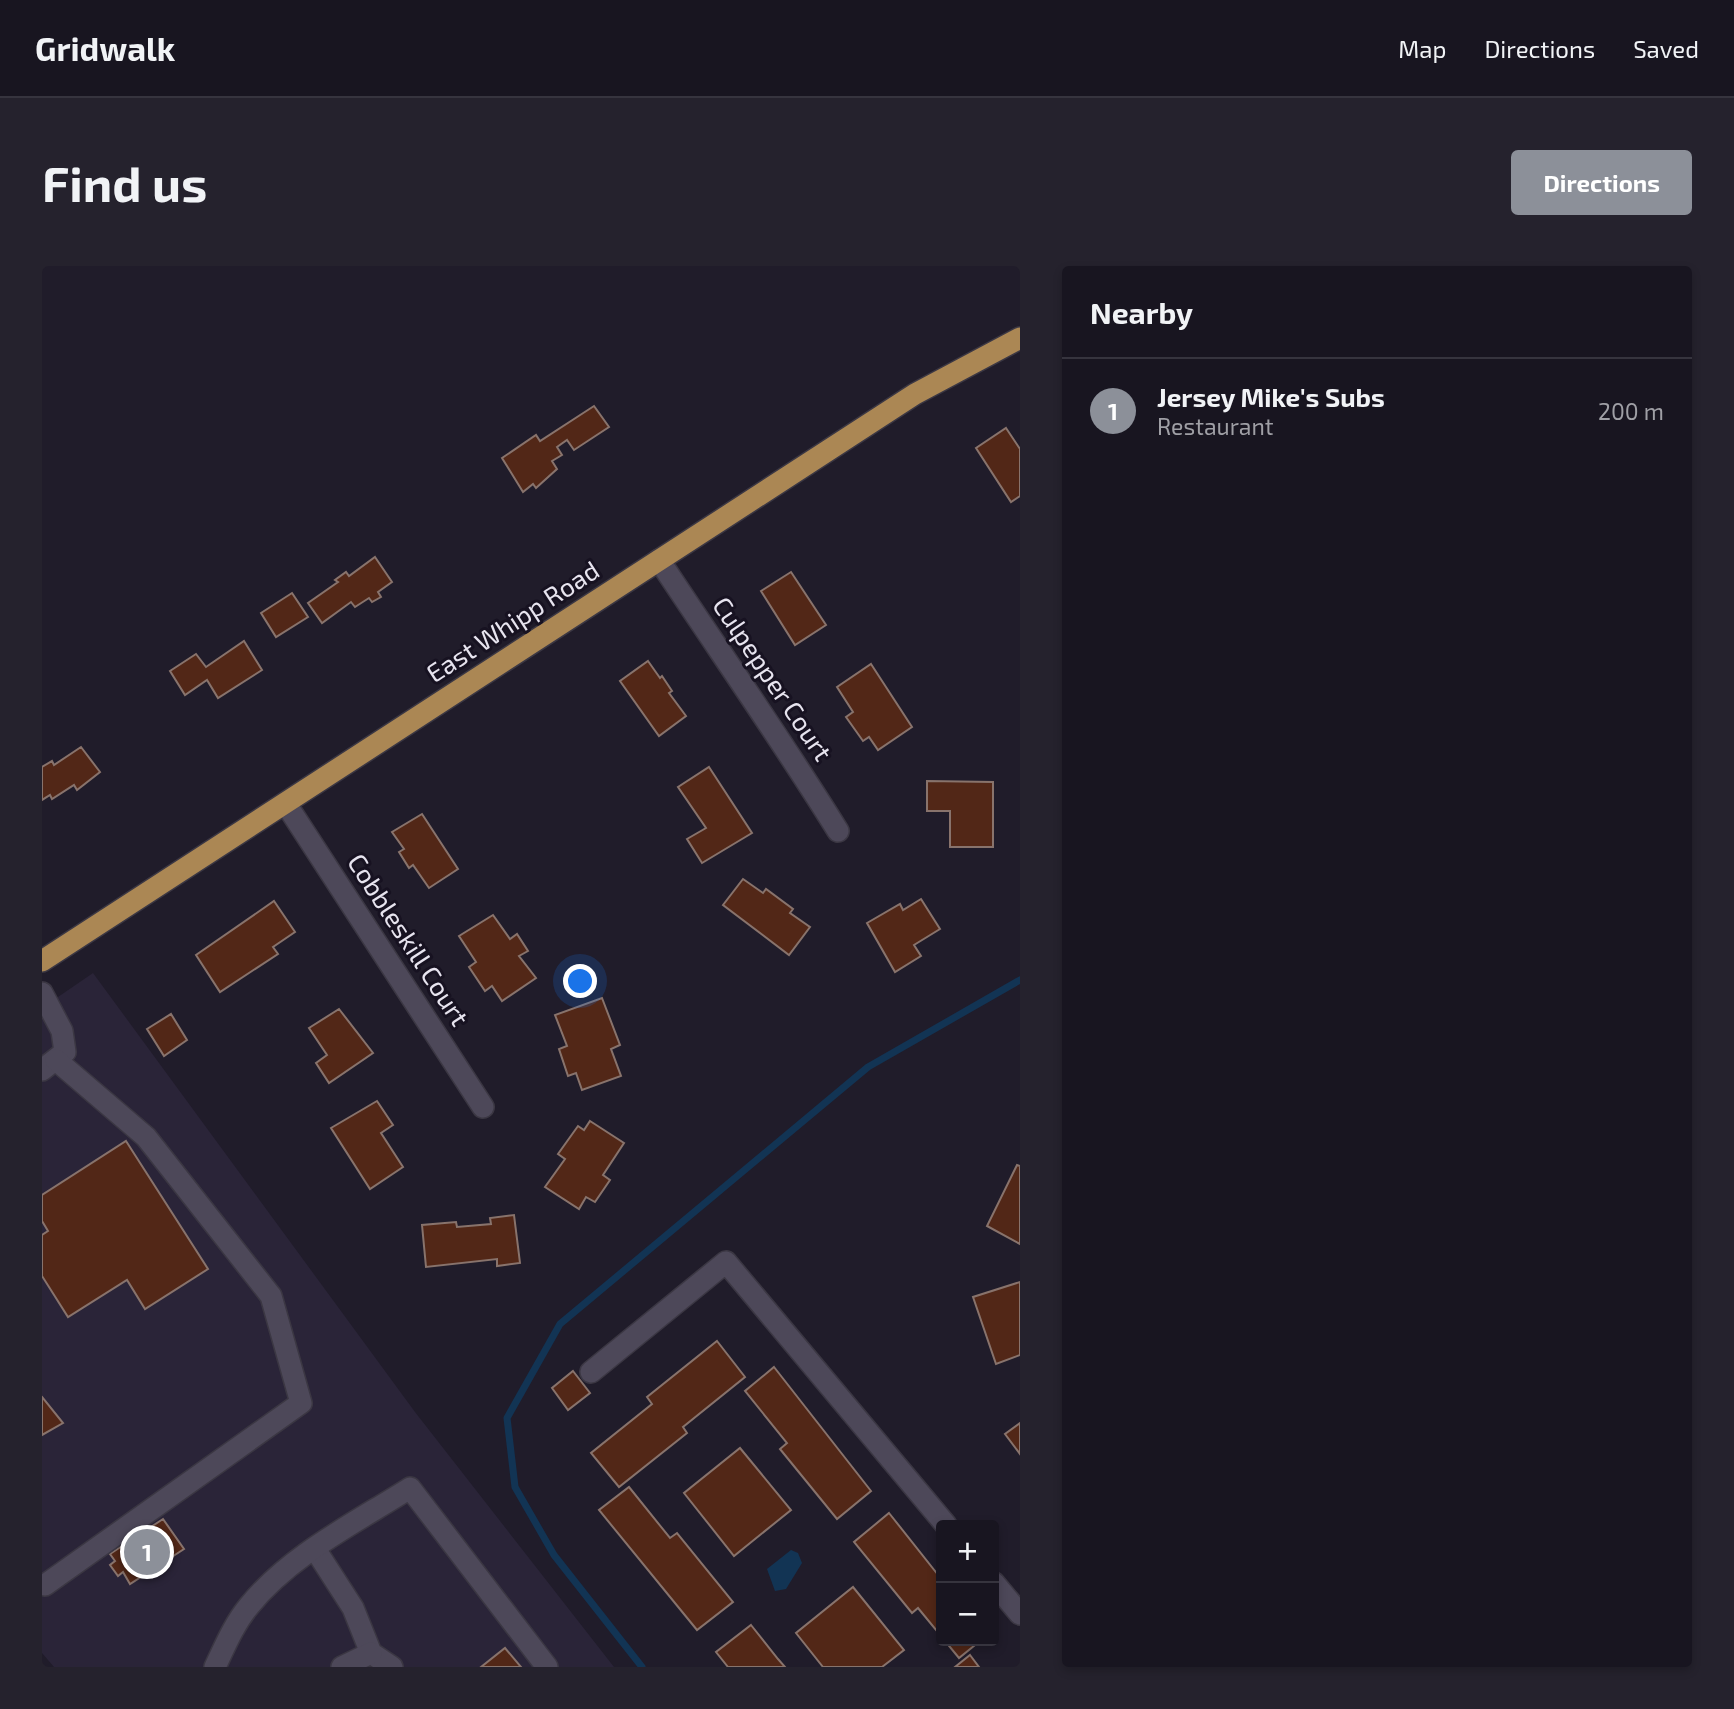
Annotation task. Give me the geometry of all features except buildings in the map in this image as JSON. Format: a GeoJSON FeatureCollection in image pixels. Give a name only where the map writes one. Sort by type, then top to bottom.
{"type":"FeatureCollection","features":[{"type":"Feature","properties":{"kind":"main road","name":"East Whipp Road"},"geometry":{"type":"LineString","coordinates":[[42,961],[915,394],[1020,338]]}},
{"type":"Feature","properties":{"kind":"street","name":"Culpepper Court"},"geometry":{"type":"LineString","coordinates":[[659,560],[746,694],[780,738],[838,831]]}},
{"type":"Feature","properties":{"kind":"street","name":"Cobbleskill Court"},"geometry":{"type":"LineString","coordinates":[[286,804],[483,1107]]}},
{"type":"Feature","properties":{"kind":"street"},"geometry":{"type":"LineString","coordinates":[[42,993],[62,1031],[65,1052],[49,1065],[146,1137],[271,1296],[301,1403],[43,1589]]}},
{"type":"Feature","properties":{"kind":"street"},"geometry":{"type":"LineString","coordinates":[[591,1372],[726,1262],[942,1520]]}},
{"type":"Feature","properties":{"kind":"street"},"geometry":{"type":"LineString","coordinates":[[215,1667],[233,1629],[272,1581],[315,1549],[410,1488],[547,1667]]}},
{"type":"Feature","properties":{"kind":"street"},"geometry":{"type":"LineString","coordinates":[[315,1549],[353,1608],[372,1653],[391,1667]]}},
{"type":"Feature","properties":{"kind":"street"},"geometry":{"type":"LineString","coordinates":[[999,1589],[1020,1614]]}},
{"type":"Feature","properties":{"kind":"street"},"geometry":{"type":"LineString","coordinates":[[342,1667],[372,1653]]}},
{"type":"Feature","properties":{"kind":"shaded area"},"geometry":{"type":"Polygon","coordinates":[[[93,973],[415,1412],[614,1667],[54,1667],[42,1653],[42,1008],[93,973]]]}},
{"type":"Feature","properties":{"kind":"water"},"geometry":{"type":"Polygon","coordinates":[[[791,1550],[798,1553],[802,1563],[786,1589],[775,1591],[767,1569],[791,1550]]]}},
{"type":"Feature","properties":{"kind":"waterway"},"geometry":{"type":"LineString","coordinates":[[642,1667],[554,1555],[515,1487],[507,1418],[560,1324],[868,1067],[1020,980]]}},
{"type":"Feature","properties":{"kind":"place","name":"Jersey Mike's Subs"},"geometry":{"type":"Point","coordinates":[147,1552]}}]}
